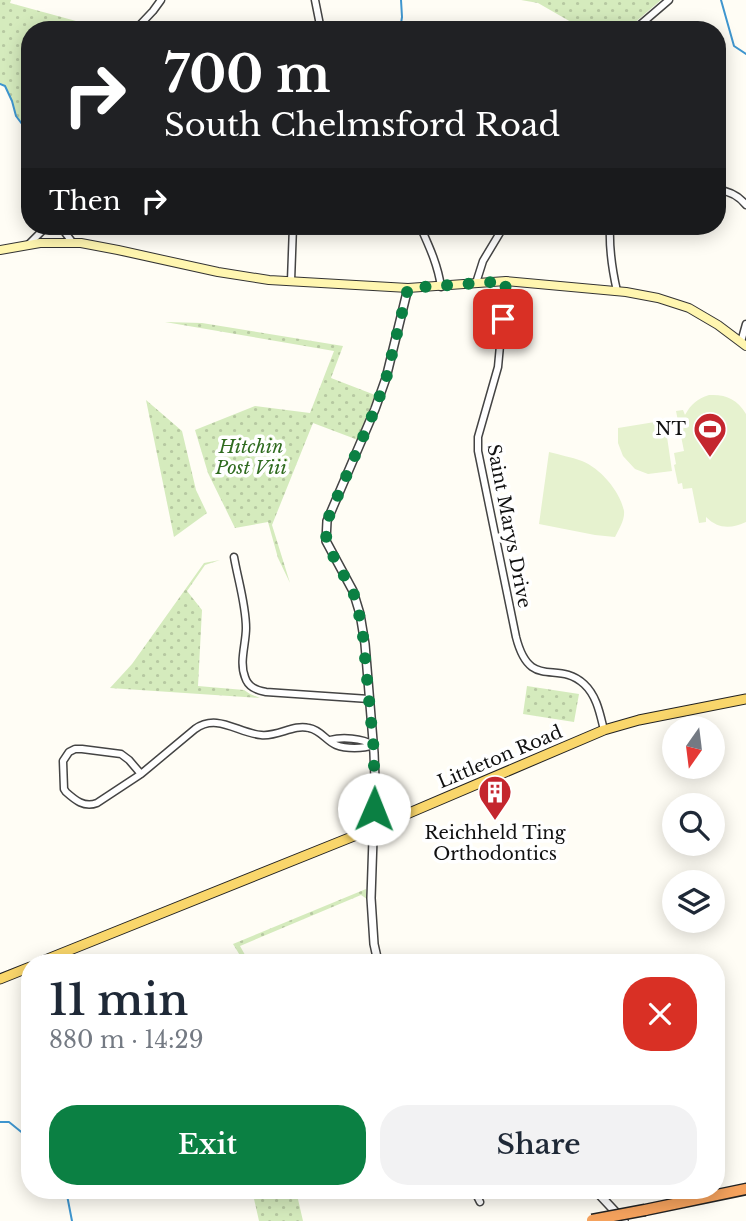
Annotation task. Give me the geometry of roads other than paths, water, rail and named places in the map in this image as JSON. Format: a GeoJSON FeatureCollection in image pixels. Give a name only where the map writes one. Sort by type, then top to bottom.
{"type":"FeatureCollection","features":[{"type":"Feature","properties":{"kind":"highway"},"geometry":{"type":"LineString","coordinates":[[725,1193],[746,1189]]}},
{"type":"Feature","properties":{"kind":"highway"},"geometry":{"type":"LineString","coordinates":[[589,1220],[698,1199]]}},
{"type":"Feature","properties":{"kind":"main road"},"geometry":{"type":"LineString","coordinates":[[0,250],[52,242],[73,243],[254,278],[408,288],[506,281],[617,291],[659,298],[689,309],[718,325],[743,344]]}},
{"type":"Feature","properties":{"kind":"main road","name":"Littleton Road"},"geometry":{"type":"LineString","coordinates":[[60,954],[374,828],[604,730],[746,699]]}},
{"type":"Feature","properties":{"kind":"main road"},"geometry":{"type":"LineString","coordinates":[[0,979],[21,971]]}},
{"type":"Feature","properties":{"kind":"street"},"geometry":{"type":"LineString","coordinates":[[143,21],[161,0]]}},
{"type":"Feature","properties":{"kind":"street"},"geometry":{"type":"LineString","coordinates":[[315,0],[319,21]]}},
{"type":"Feature","properties":{"kind":"street"},"geometry":{"type":"LineString","coordinates":[[644,21],[669,0]]}},
{"type":"Feature","properties":{"kind":"street"},"geometry":{"type":"LineString","coordinates":[[726,192],[736,195],[746,205]]}},
{"type":"Feature","properties":{"kind":"street"},"geometry":{"type":"LineString","coordinates":[[27,245],[38,235]]}},
{"type":"Feature","properties":{"kind":"street"},"geometry":{"type":"LineString","coordinates":[[67,235],[73,243]]}},
{"type":"Feature","properties":{"kind":"street"},"geometry":{"type":"LineString","coordinates":[[291,281],[293,235]]}},
{"type":"Feature","properties":{"kind":"street"},"geometry":{"type":"LineString","coordinates":[[424,235],[435,260],[441,287]]}},
{"type":"Feature","properties":{"kind":"street"},"geometry":{"type":"LineString","coordinates":[[476,284],[483,261],[499,235]]}},
{"type":"Feature","properties":{"kind":"street"},"geometry":{"type":"LineString","coordinates":[[610,235],[612,268],[617,291]]}},
{"type":"Feature","properties":{"kind":"street","name":"Saint Marys Drive"},"geometry":{"type":"LineString","coordinates":[[506,281],[498,367],[478,437],[478,451],[516,638],[525,661],[534,669],[575,677],[586,685],[597,704],[604,730]]}},
{"type":"Feature","properties":{"kind":"street"},"geometry":{"type":"LineString","coordinates":[[376,954],[371,898],[375,779],[365,644],[357,601],[326,541],[325,532],[327,521],[386,379],[408,288]]}},
{"type":"Feature","properties":{"kind":"street"},"geometry":{"type":"LineString","coordinates":[[743,344],[746,324]]}},
{"type":"Feature","properties":{"kind":"street"},"geometry":{"type":"LineString","coordinates":[[234,557],[246,627],[243,668],[245,679],[250,686],[266,692],[369,699]]}},
{"type":"Feature","properties":{"kind":"street"},"geometry":{"type":"LineString","coordinates":[[141,774],[124,756],[82,748],[68,752],[62,765],[66,792],[89,806],[141,774],[194,729],[208,722],[261,735],[307,727],[340,746],[365,748],[373,745]]}},
{"type":"Feature","properties":{"kind":"street"},"geometry":{"type":"LineString","coordinates":[[603,1199],[624,1221]]}},
{"type":"Feature","properties":{"kind":"waterway"},"geometry":{"type":"LineString","coordinates":[[401,0],[401,21]]}},
{"type":"Feature","properties":{"kind":"waterway"},"geometry":{"type":"LineString","coordinates":[[721,0],[734,46],[746,54]]}},
{"type":"Feature","properties":{"kind":"waterway"},"geometry":{"type":"LineString","coordinates":[[0,84],[5,86],[21,123]]}},
{"type":"Feature","properties":{"kind":"waterway"},"geometry":{"type":"LineString","coordinates":[[0,1122],[9,1122],[21,1132]]}},
{"type":"Feature","properties":{"kind":"waterway"},"geometry":{"type":"LineString","coordinates":[[68,1199],[72,1221]]}},
{"type":"Feature","properties":{"kind":"place","name":"NT"},"geometry":{"type":"Point","coordinates":[710,459]}},
{"type":"Feature","properties":{"kind":"place","name":"Reichheld Ting Orthodontics"},"geometry":{"type":"Point","coordinates":[495,822]}},
{"type":"Feature","properties":{"kind":"park label","name":"Hitchin Post Viii"},"geometry":{"type":"Point","coordinates":[251,457]}}]}
